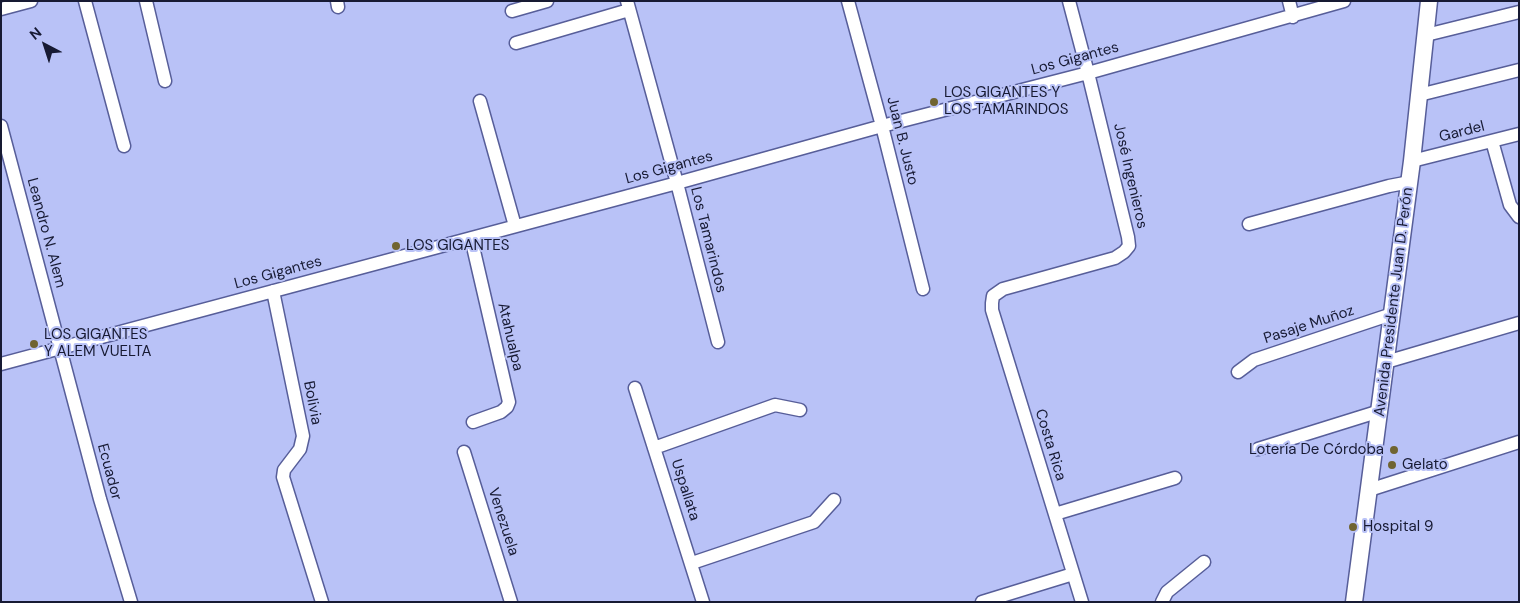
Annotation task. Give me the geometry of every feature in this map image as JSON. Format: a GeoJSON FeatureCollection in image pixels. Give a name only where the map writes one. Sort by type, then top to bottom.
{"type":"FeatureCollection","features":[{"type":"Feature","properties":{"kind":"main road","name":"Avenida Presidente Juan D. Perón"},"geometry":{"type":"LineString","coordinates":[[1354,602],[1410,182],[1429,1]]}},
{"type":"Feature","properties":{"kind":"street"},"geometry":{"type":"LineString","coordinates":[[1,9],[31,1]]}},
{"type":"Feature","properties":{"kind":"street"},"geometry":{"type":"LineString","coordinates":[[85,1],[124,146]]}},
{"type":"Feature","properties":{"kind":"street"},"geometry":{"type":"LineString","coordinates":[[146,1],[165,81]]}},
{"type":"Feature","properties":{"kind":"street"},"geometry":{"type":"LineString","coordinates":[[512,11],[547,1]]}},
{"type":"Feature","properties":{"kind":"street","name":"Juan B. Justo"},"geometry":{"type":"LineString","coordinates":[[848,1],[923,288]]}},
{"type":"Feature","properties":{"kind":"street","name":"José Ingenieros"},"geometry":{"type":"LineString","coordinates":[[993,296],[1004,288],[1115,258],[1129,246],[1088,72],[1069,1]]}},
{"type":"Feature","properties":{"kind":"street"},"geometry":{"type":"LineString","coordinates":[[1289,1],[1293,17]]}},
{"type":"Feature","properties":{"kind":"street","name":"Los Gigantes"},"geometry":{"type":"LineString","coordinates":[[1,364],[1293,17],[1344,1]]}},
{"type":"Feature","properties":{"kind":"street"},"geometry":{"type":"LineString","coordinates":[[516,43],[628,6]]}},
{"type":"Feature","properties":{"kind":"street","name":"Los Tamarindos"},"geometry":{"type":"LineString","coordinates":[[628,6],[677,183],[718,342]]}},
{"type":"Feature","properties":{"kind":"street"},"geometry":{"type":"LineString","coordinates":[[1426,35],[1519,12]]}},
{"type":"Feature","properties":{"kind":"street"},"geometry":{"type":"LineString","coordinates":[[1419,95],[1519,70]]}},
{"type":"Feature","properties":{"kind":"street"},"geometry":{"type":"LineString","coordinates":[[480,101],[515,226]]}},
{"type":"Feature","properties":{"kind":"street","name":"Leandro N. Alem"},"geometry":{"type":"LineString","coordinates":[[1,126],[60,349]]}},
{"type":"Feature","properties":{"kind":"street","name":"Gardel"},"geometry":{"type":"LineString","coordinates":[[1412,161],[1519,134]]}},
{"type":"Feature","properties":{"kind":"street"},"geometry":{"type":"LineString","coordinates":[[1492,141],[1510,205],[1519,217]]}},
{"type":"Feature","properties":{"kind":"street"},"geometry":{"type":"LineString","coordinates":[[1249,224],[1410,182]]}},
{"type":"Feature","properties":{"kind":"street","name":"Atahualpa"},"geometry":{"type":"LineString","coordinates":[[470,238],[508,402],[501,412],[473,422]]}},
{"type":"Feature","properties":{"kind":"street","name":"Bolivia"},"geometry":{"type":"LineString","coordinates":[[273,291],[302,436],[300,449],[284,470],[283,477],[322,602]]}},
{"type":"Feature","properties":{"kind":"street","name":"Costa Rica"},"geometry":{"type":"LineString","coordinates":[[993,296],[992,310],[1082,602]]}},
{"type":"Feature","properties":{"kind":"street","name":"Pasaje Muñoz"},"geometry":{"type":"LineString","coordinates":[[1238,372],[1254,360],[1392,314]]}},
{"type":"Feature","properties":{"kind":"street"},"geometry":{"type":"LineString","coordinates":[[1386,362],[1519,323]]}},
{"type":"Feature","properties":{"kind":"street","name":"Ecuador"},"geometry":{"type":"LineString","coordinates":[[60,349],[100,499],[131,602]]}},
{"type":"Feature","properties":{"kind":"street","name":"Uspallata"},"geometry":{"type":"LineString","coordinates":[[635,388],[703,602]]}},
{"type":"Feature","properties":{"kind":"street"},"geometry":{"type":"LineString","coordinates":[[654,448],[775,406],[800,410]]}},
{"type":"Feature","properties":{"kind":"street"},"geometry":{"type":"LineString","coordinates":[[1258,450],[1380,411]]}},
{"type":"Feature","properties":{"kind":"street"},"geometry":{"type":"LineString","coordinates":[[1369,490],[1519,442]]}},
{"type":"Feature","properties":{"kind":"street","name":"Venezuela"},"geometry":{"type":"LineString","coordinates":[[464,452],[511,602]]}},
{"type":"Feature","properties":{"kind":"street"},"geometry":{"type":"LineString","coordinates":[[1055,514],[1175,478]]}},
{"type":"Feature","properties":{"kind":"street"},"geometry":{"type":"LineString","coordinates":[[692,563],[814,522],[834,500]]}},
{"type":"Feature","properties":{"kind":"street"},"geometry":{"type":"LineString","coordinates":[[1162,602],[1167,592],[1204,562]]}},
{"type":"Feature","properties":{"kind":"street"},"geometry":{"type":"LineString","coordinates":[[982,602],[1073,574]]}},
{"type":"Feature","properties":{"kind":"street"},"geometry":{"type":"LineString","coordinates":[[1172,588],[1176,602]]}},
{"type":"Feature","properties":{"kind":"place","name":"LOS GIGANTES Y LOS TAMARINDOS"},"geometry":{"type":"Point","coordinates":[934,102]}},
{"type":"Feature","properties":{"kind":"place","name":"LOS GIGANTES"},"geometry":{"type":"Point","coordinates":[396,246]}},
{"type":"Feature","properties":{"kind":"place","name":"LOS GIGANTES Y ALEM VUELTA"},"geometry":{"type":"Point","coordinates":[34,344]}},
{"type":"Feature","properties":{"kind":"place","name":"Lotería De Córdoba"},"geometry":{"type":"Point","coordinates":[1394,450]}},
{"type":"Feature","properties":{"kind":"place","name":"Gelato"},"geometry":{"type":"Point","coordinates":[1392,465]}},
{"type":"Feature","properties":{"kind":"place","name":"Hospital 9"},"geometry":{"type":"Point","coordinates":[1353,527]}}]}
